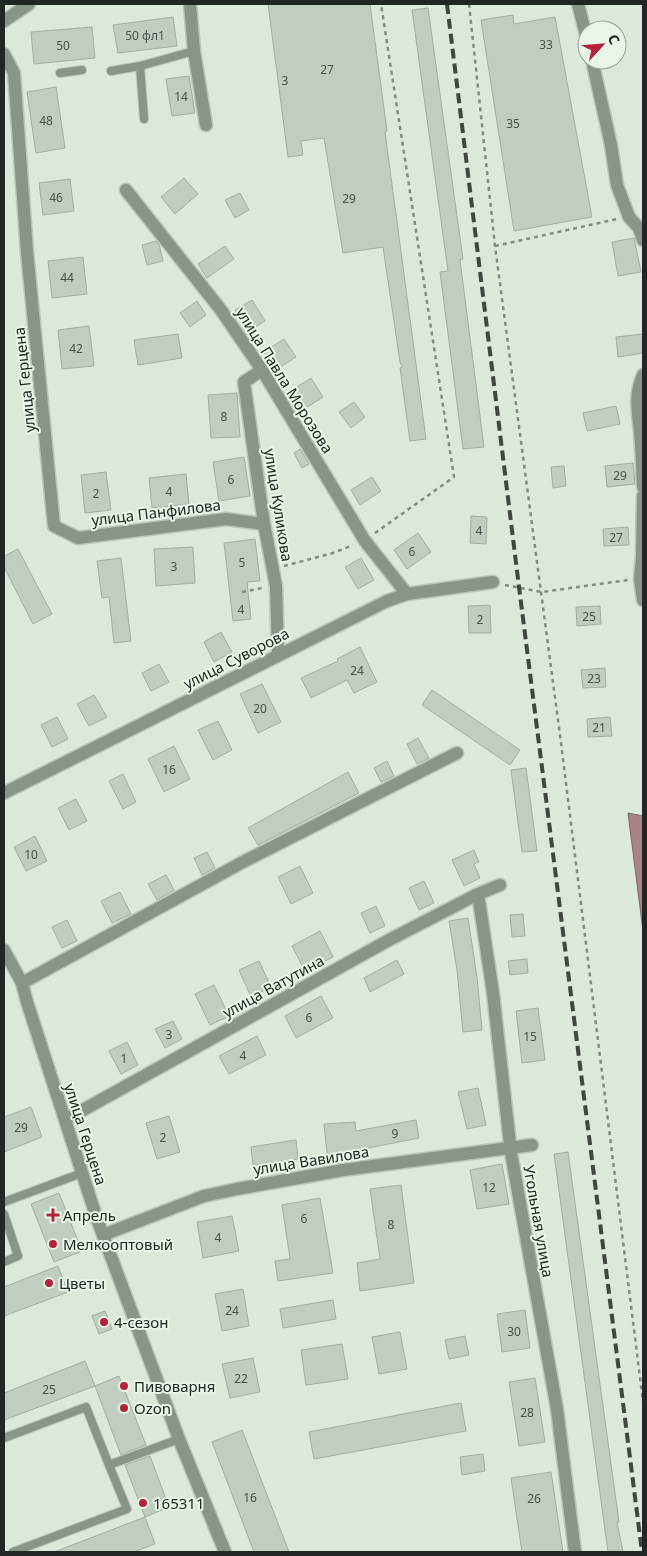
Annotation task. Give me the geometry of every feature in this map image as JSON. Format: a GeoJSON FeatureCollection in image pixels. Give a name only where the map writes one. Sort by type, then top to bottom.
{"type":"FeatureCollection","features":[{"type":"Feature","properties":{"kind":"street"},"geometry":{"type":"LineString","coordinates":[[4,21],[29,4]]}},
{"type":"Feature","properties":{"kind":"street"},"geometry":{"type":"LineString","coordinates":[[190,4],[194,51],[206,125]]}},
{"type":"Feature","properties":{"kind":"street"},"geometry":{"type":"LineString","coordinates":[[578,4],[582,20]]}},
{"type":"Feature","properties":{"kind":"street","name":"улица Герцена"},"geometry":{"type":"LineString","coordinates":[[4,54],[14,73],[27,252],[54,526]]}},
{"type":"Feature","properties":{"kind":"street"},"geometry":{"type":"LineString","coordinates":[[594,70],[611,145],[617,185],[629,217],[639,228],[643,240]]}},
{"type":"Feature","properties":{"kind":"street","name":"улица Павла Морозова"},"geometry":{"type":"LineString","coordinates":[[126,190],[210,297],[262,370],[365,541],[407,594]]}},
{"type":"Feature","properties":{"kind":"street","name":"улица Куликова"},"geometry":{"type":"LineString","coordinates":[[262,370],[244,382],[264,524],[276,586],[278,655]]}},
{"type":"Feature","properties":{"kind":"street"},"geometry":{"type":"LineString","coordinates":[[643,375],[640,383],[637,409],[643,487]]}},
{"type":"Feature","properties":{"kind":"street"},"geometry":{"type":"LineString","coordinates":[[643,496],[640,579],[643,600]]}},
{"type":"Feature","properties":{"kind":"street","name":"улица Панфилова"},"geometry":{"type":"LineString","coordinates":[[54,526],[78,538],[226,519],[264,524]]}},
{"type":"Feature","properties":{"kind":"street","name":"улица Суворова"},"geometry":{"type":"LineString","coordinates":[[4,793],[387,601],[407,594],[493,582]]}},
{"type":"Feature","properties":{"kind":"street"},"geometry":{"type":"LineString","coordinates":[[22,983],[241,863],[457,753]]}},
{"type":"Feature","properties":{"kind":"street","name":"улица Ватутина"},"geometry":{"type":"LineString","coordinates":[[64,1120],[389,940],[478,894],[500,885]]}},
{"type":"Feature","properties":{"kind":"street","name":"Угольная улица"},"geometry":{"type":"LineString","coordinates":[[478,894],[493,994],[510,1147],[557,1409],[575,1552]]}},
{"type":"Feature","properties":{"kind":"street","name":"улица Герцена"},"geometry":{"type":"LineString","coordinates":[[4,950],[22,983],[64,1120],[103,1235],[179,1439],[225,1552]]}},
{"type":"Feature","properties":{"kind":"street","name":"улица Вавилова"},"geometry":{"type":"LineString","coordinates":[[103,1235],[204,1196],[343,1170],[532,1145]]}},
{"type":"Feature","properties":{"kind":"lane"},"geometry":{"type":"LineString","coordinates":[[111,71],[140,66],[194,51]]}},
{"type":"Feature","properties":{"kind":"lane"},"geometry":{"type":"LineString","coordinates":[[140,66],[144,119]]}},
{"type":"Feature","properties":{"kind":"lane"},"geometry":{"type":"LineString","coordinates":[[60,73],[82,70]]}},
{"type":"Feature","properties":{"kind":"lane"},"geometry":{"type":"LineString","coordinates":[[4,1202],[82,1173]]}},
{"type":"Feature","properties":{"kind":"lane"},"geometry":{"type":"LineString","coordinates":[[4,1214],[18,1256],[4,1262]]}},
{"type":"Feature","properties":{"kind":"lane"},"geometry":{"type":"LineString","coordinates":[[4,1438],[86,1407],[126,1509],[13,1552]]}},
{"type":"Feature","properties":{"kind":"lane"},"geometry":{"type":"LineString","coordinates":[[109,1465],[179,1439]]}},
{"type":"Feature","properties":{"kind":"path"},"geometry":{"type":"LineString","coordinates":[[381,4],[451,458]]}},
{"type":"Feature","properties":{"kind":"path"},"geometry":{"type":"LineString","coordinates":[[469,4],[495,246],[542,592],[643,1402]]}},
{"type":"Feature","properties":{"kind":"path"},"geometry":{"type":"LineString","coordinates":[[495,246],[629,217]]}},
{"type":"Feature","properties":{"kind":"path"},"geometry":{"type":"LineString","coordinates":[[493,582],[542,592],[640,579]]}},
{"type":"Feature","properties":{"kind":"path"},"geometry":{"type":"LineString","coordinates":[[639,1369],[643,1371]]}},
{"type":"Feature","properties":{"kind":"shaded area"},"geometry":{"type":"Polygon","coordinates":[[[628,813],[643,816],[643,931],[628,813]]]}},
{"type":"Feature","properties":{"kind":"building"},"geometry":{"type":"Polygon","coordinates":[[[268,4],[370,4],[426,439],[410,441],[400,368],[402,367],[383,247],[343,253],[324,138],[301,141],[303,155],[288,157],[268,4]]]}},
{"type":"Feature","properties":{"kind":"building"},"geometry":{"type":"Polygon","coordinates":[[[428,8],[463,259],[460,260],[484,447],[463,449],[440,272],[448,271],[412,10],[428,8]]]}},
{"type":"Feature","properties":{"kind":"building"},"geometry":{"type":"Polygon","coordinates":[[[513,15],[514,24],[555,17],[592,217],[514,231],[481,20],[513,15]]]}},
{"type":"Feature","properties":{"kind":"building"},"geometry":{"type":"Polygon","coordinates":[[[173,17],[177,46],[118,53],[113,25],[173,17]]]}},
{"type":"Feature","properties":{"kind":"building"},"geometry":{"type":"Polygon","coordinates":[[[92,27],[95,58],[34,64],[31,32],[92,27]]]}},
{"type":"Feature","properties":{"kind":"building"},"geometry":{"type":"Polygon","coordinates":[[[189,76],[195,113],[172,116],[166,79],[189,76]]]}},
{"type":"Feature","properties":{"kind":"building"},"geometry":{"type":"Polygon","coordinates":[[[56,87],[65,148],[36,153],[27,92],[56,87]]]}},
{"type":"Feature","properties":{"kind":"building"},"geometry":{"type":"Polygon","coordinates":[[[184,178],[198,194],[175,214],[161,197],[184,178]]]}},
{"type":"Feature","properties":{"kind":"building"},"geometry":{"type":"Polygon","coordinates":[[[70,179],[74,211],[43,215],[39,183],[70,179]]]}},
{"type":"Feature","properties":{"kind":"building"},"geometry":{"type":"Polygon","coordinates":[[[240,193],[249,210],[235,218],[225,200],[240,193]]]}},
{"type":"Feature","properties":{"kind":"building"},"geometry":{"type":"Polygon","coordinates":[[[634,238],[641,272],[618,276],[612,242],[634,238]]]}},
{"type":"Feature","properties":{"kind":"building"},"geometry":{"type":"Polygon","coordinates":[[[156,241],[159,244],[163,261],[147,265],[142,245],[156,241]]]}},
{"type":"Feature","properties":{"kind":"building"},"geometry":{"type":"Polygon","coordinates":[[[225,246],[234,259],[207,278],[198,264],[225,246]]]}},
{"type":"Feature","properties":{"kind":"building"},"geometry":{"type":"Polygon","coordinates":[[[83,257],[87,294],[52,298],[48,261],[83,257]]]}},
{"type":"Feature","properties":{"kind":"building"},"geometry":{"type":"Polygon","coordinates":[[[252,300],[265,321],[248,332],[235,310],[252,300]]]}},
{"type":"Feature","properties":{"kind":"building"},"geometry":{"type":"Polygon","coordinates":[[[197,301],[206,315],[190,327],[180,313],[197,301]]]}},
{"type":"Feature","properties":{"kind":"building"},"geometry":{"type":"Polygon","coordinates":[[[89,326],[94,366],[62,369],[58,330],[89,326]]]}},
{"type":"Feature","properties":{"kind":"building"},"geometry":{"type":"Polygon","coordinates":[[[178,334],[182,358],[138,365],[134,340],[178,334]]]}},
{"type":"Feature","properties":{"kind":"building"},"geometry":{"type":"Polygon","coordinates":[[[643,334],[643,353],[618,357],[616,337],[643,334]]]}},
{"type":"Feature","properties":{"kind":"building"},"geometry":{"type":"Polygon","coordinates":[[[284,339],[296,357],[276,370],[264,352],[284,339]]]}},
{"type":"Feature","properties":{"kind":"building"},"geometry":{"type":"Polygon","coordinates":[[[311,378],[323,397],[301,411],[289,392],[311,378]]]}},
{"type":"Feature","properties":{"kind":"building"},"geometry":{"type":"Polygon","coordinates":[[[237,393],[240,437],[211,438],[208,395],[237,393]]]}},
{"type":"Feature","properties":{"kind":"building"},"geometry":{"type":"Polygon","coordinates":[[[354,402],[365,417],[351,428],[339,412],[354,402]]]}},
{"type":"Feature","properties":{"kind":"building"},"geometry":{"type":"Polygon","coordinates":[[[616,406],[620,424],[587,431],[583,413],[616,406]]]}},
{"type":"Feature","properties":{"kind":"building"},"geometry":{"type":"Polygon","coordinates":[[[300,449],[309,464],[302,468],[294,453],[300,449]]]}},
{"type":"Feature","properties":{"kind":"building"},"geometry":{"type":"Polygon","coordinates":[[[244,457],[250,496],[219,501],[213,462],[244,457]]]}},
{"type":"Feature","properties":{"kind":"building"},"geometry":{"type":"Polygon","coordinates":[[[633,463],[635,484],[607,487],[605,466],[633,463]]]}},
{"type":"Feature","properties":{"kind":"building"},"geometry":{"type":"Polygon","coordinates":[[[564,466],[566,486],[553,488],[551,467],[564,466]]]}},
{"type":"Feature","properties":{"kind":"building"},"geometry":{"type":"Polygon","coordinates":[[[106,472],[111,510],[85,513],[81,475],[106,472]]]}},
{"type":"Feature","properties":{"kind":"building"},"geometry":{"type":"Polygon","coordinates":[[[186,474],[189,504],[152,508],[149,478],[186,474]]]}},
{"type":"Feature","properties":{"kind":"building"},"geometry":{"type":"Polygon","coordinates":[[[372,477],[381,491],[360,505],[351,490],[372,477]]]}},
{"type":"Feature","properties":{"kind":"building"},"geometry":{"type":"Polygon","coordinates":[[[471,516],[487,517],[486,544],[470,543],[471,516]]]}},
{"type":"Feature","properties":{"kind":"building"},"geometry":{"type":"Polygon","coordinates":[[[628,527],[629,545],[604,546],[603,529],[628,527]]]}},
{"type":"Feature","properties":{"kind":"building"},"geometry":{"type":"Polygon","coordinates":[[[418,533],[431,552],[407,569],[394,550],[418,533]]]}},
{"type":"Feature","properties":{"kind":"building"},"geometry":{"type":"Polygon","coordinates":[[[255,539],[260,581],[247,582],[251,619],[233,621],[224,543],[255,539]]]}},
{"type":"Feature","properties":{"kind":"building"},"geometry":{"type":"Polygon","coordinates":[[[193,547],[195,583],[156,586],[154,549],[193,547]]]}},
{"type":"Feature","properties":{"kind":"building"},"geometry":{"type":"Polygon","coordinates":[[[18,549],[52,614],[33,624],[4,567],[4,556],[18,549]]]}},
{"type":"Feature","properties":{"kind":"building"},"geometry":{"type":"Polygon","coordinates":[[[121,558],[131,641],[114,643],[109,597],[102,598],[97,561],[121,558]]]}},
{"type":"Feature","properties":{"kind":"building"},"geometry":{"type":"Polygon","coordinates":[[[361,558],[374,580],[358,589],[345,567],[361,558]]]}},
{"type":"Feature","properties":{"kind":"building"},"geometry":{"type":"Polygon","coordinates":[[[490,605],[491,633],[469,633],[468,606],[490,605]]]}},
{"type":"Feature","properties":{"kind":"building"},"geometry":{"type":"Polygon","coordinates":[[[600,606],[601,624],[577,626],[576,607],[600,606]]]}},
{"type":"Feature","properties":{"kind":"building"},"geometry":{"type":"Polygon","coordinates":[[[221,632],[232,652],[214,662],[204,642],[221,632]]]}},
{"type":"Feature","properties":{"kind":"building"},"geometry":{"type":"Polygon","coordinates":[[[360,647],[377,682],[354,693],[347,680],[311,698],[301,678],[338,661],[337,659],[360,647]]]}},
{"type":"Feature","properties":{"kind":"building"},"geometry":{"type":"Polygon","coordinates":[[[159,664],[169,682],[151,691],[142,673],[159,664]]]}},
{"type":"Feature","properties":{"kind":"building"},"geometry":{"type":"Polygon","coordinates":[[[605,668],[606,687],[583,688],[581,670],[605,668]]]}},
{"type":"Feature","properties":{"kind":"building"},"geometry":{"type":"Polygon","coordinates":[[[262,684],[281,722],[258,733],[240,694],[262,684]]]}},
{"type":"Feature","properties":{"kind":"building"},"geometry":{"type":"Polygon","coordinates":[[[432,690],[520,750],[510,765],[422,705],[432,690]]]}},
{"type":"Feature","properties":{"kind":"building"},"geometry":{"type":"Polygon","coordinates":[[[94,695],[107,717],[89,726],[77,704],[94,695]]]}},
{"type":"Feature","properties":{"kind":"building"},"geometry":{"type":"Polygon","coordinates":[[[57,717],[68,739],[52,747],[41,725],[57,717]]]}},
{"type":"Feature","properties":{"kind":"building"},"geometry":{"type":"Polygon","coordinates":[[[610,717],[612,736],[588,737],[587,719],[610,717]]]}},
{"type":"Feature","properties":{"kind":"building"},"geometry":{"type":"Polygon","coordinates":[[[218,721],[232,750],[213,760],[198,730],[218,721]]]}},
{"type":"Feature","properties":{"kind":"building"},"geometry":{"type":"Polygon","coordinates":[[[418,738],[429,758],[417,764],[407,744],[418,738]]]}},
{"type":"Feature","properties":{"kind":"building"},"geometry":{"type":"Polygon","coordinates":[[[174,746],[190,779],[164,792],[148,759],[174,746]]]}},
{"type":"Feature","properties":{"kind":"building"},"geometry":{"type":"Polygon","coordinates":[[[387,761],[394,776],[381,782],[374,768],[387,761]]]}},
{"type":"Feature","properties":{"kind":"building"},"geometry":{"type":"Polygon","coordinates":[[[526,768],[537,851],[522,852],[511,770],[526,768]]]}},
{"type":"Feature","properties":{"kind":"building"},"geometry":{"type":"Polygon","coordinates":[[[348,772],[359,793],[258,845],[248,828],[348,772]]]}},
{"type":"Feature","properties":{"kind":"building"},"geometry":{"type":"Polygon","coordinates":[[[123,774],[136,802],[123,809],[109,781],[123,774]]]}},
{"type":"Feature","properties":{"kind":"building"},"geometry":{"type":"Polygon","coordinates":[[[76,799],[87,821],[69,830],[58,808],[76,799]]]}},
{"type":"Feature","properties":{"kind":"building"},"geometry":{"type":"Polygon","coordinates":[[[35,836],[47,861],[26,871],[14,847],[35,836]]]}},
{"type":"Feature","properties":{"kind":"building"},"geometry":{"type":"Polygon","coordinates":[[[474,850],[479,862],[474,864],[480,878],[464,886],[452,860],[474,850]]]}},
{"type":"Feature","properties":{"kind":"building"},"geometry":{"type":"Polygon","coordinates":[[[207,852],[215,868],[202,875],[194,858],[207,852]]]}},
{"type":"Feature","properties":{"kind":"building"},"geometry":{"type":"Polygon","coordinates":[[[300,866],[313,893],[291,904],[278,877],[300,866]]]}},
{"type":"Feature","properties":{"kind":"building"},"geometry":{"type":"Polygon","coordinates":[[[166,875],[174,890],[157,900],[148,884],[166,875]]]}},
{"type":"Feature","properties":{"kind":"building"},"geometry":{"type":"Polygon","coordinates":[[[424,881],[434,903],[419,910],[409,888],[424,881]]]}},
{"type":"Feature","properties":{"kind":"building"},"geometry":{"type":"Polygon","coordinates":[[[120,892],[131,914],[112,923],[101,901],[120,892]]]}},
{"type":"Feature","properties":{"kind":"building"},"geometry":{"type":"Polygon","coordinates":[[[376,906],[385,926],[370,933],[361,913],[376,906]]]}},
{"type":"Feature","properties":{"kind":"building"},"geometry":{"type":"Polygon","coordinates":[[[523,914],[525,936],[512,937],[510,915],[523,914]]]}},
{"type":"Feature","properties":{"kind":"building"},"geometry":{"type":"Polygon","coordinates":[[[468,918],[477,977],[482,1030],[463,1032],[457,970],[449,921],[468,918]]]}},
{"type":"Feature","properties":{"kind":"building"},"geometry":{"type":"Polygon","coordinates":[[[67,920],[77,941],[62,948],[52,927],[67,920]]]}},
{"type":"Feature","properties":{"kind":"building"},"geometry":{"type":"Polygon","coordinates":[[[320,931],[333,957],[305,971],[292,946],[320,931]]]}},
{"type":"Feature","properties":{"kind":"building"},"geometry":{"type":"Polygon","coordinates":[[[527,959],[528,973],[510,975],[508,961],[527,959]]]}},
{"type":"Feature","properties":{"kind":"building"},"geometry":{"type":"Polygon","coordinates":[[[397,960],[404,974],[370,992],[364,978],[397,960]]]}},
{"type":"Feature","properties":{"kind":"building"},"geometry":{"type":"Polygon","coordinates":[[[259,961],[271,987],[251,997],[239,970],[259,961]]]}},
{"type":"Feature","properties":{"kind":"building"},"geometry":{"type":"Polygon","coordinates":[[[214,985],[229,1016],[210,1025],[195,994],[214,985]]]}},
{"type":"Feature","properties":{"kind":"building"},"geometry":{"type":"Polygon","coordinates":[[[321,996],[333,1018],[296,1038],[285,1016],[321,996]]]}},
{"type":"Feature","properties":{"kind":"building"},"geometry":{"type":"Polygon","coordinates":[[[538,1008],[545,1060],[522,1063],[516,1011],[538,1008]]]}},
{"type":"Feature","properties":{"kind":"building"},"geometry":{"type":"Polygon","coordinates":[[[173,1021],[182,1039],[165,1048],[155,1029],[173,1021]]]}},
{"type":"Feature","properties":{"kind":"building"},"geometry":{"type":"Polygon","coordinates":[[[257,1036],[266,1055],[229,1074],[219,1056],[257,1036]]]}},
{"type":"Feature","properties":{"kind":"building"},"geometry":{"type":"Polygon","coordinates":[[[127,1042],[138,1065],[121,1074],[109,1051],[127,1042]]]}},
{"type":"Feature","properties":{"kind":"building"},"geometry":{"type":"Polygon","coordinates":[[[478,1088],[486,1125],[467,1129],[458,1092],[478,1088]]]}},
{"type":"Feature","properties":{"kind":"building"},"geometry":{"type":"Polygon","coordinates":[[[31,1107],[42,1137],[4,1152],[4,1117],[31,1107]]]}},
{"type":"Feature","properties":{"kind":"building"},"geometry":{"type":"Polygon","coordinates":[[[169,1116],[180,1152],[157,1159],[146,1123],[169,1116]]]}},
{"type":"Feature","properties":{"kind":"building"},"geometry":{"type":"Polygon","coordinates":[[[416,1120],[419,1138],[358,1150],[358,1152],[327,1154],[324,1124],[355,1122],[356,1131],[416,1120]]]}},
{"type":"Feature","properties":{"kind":"building"},"geometry":{"type":"Polygon","coordinates":[[[296,1140],[298,1159],[253,1165],[251,1147],[296,1140]]]}},
{"type":"Feature","properties":{"kind":"building"},"geometry":{"type":"Polygon","coordinates":[[[568,1152],[619,1522],[617,1522],[623,1552],[608,1552],[554,1154],[568,1152]]]}},
{"type":"Feature","properties":{"kind":"building"},"geometry":{"type":"Polygon","coordinates":[[[502,1164],[509,1204],[477,1209],[470,1170],[502,1164]]]}},
{"type":"Feature","properties":{"kind":"building"},"geometry":{"type":"Polygon","coordinates":[[[401,1185],[414,1283],[360,1291],[357,1263],[380,1259],[370,1189],[401,1185]]]}},
{"type":"Feature","properties":{"kind":"building"},"geometry":{"type":"Polygon","coordinates":[[[59,1193],[82,1251],[54,1262],[31,1204],[59,1193]]]}},
{"type":"Feature","properties":{"kind":"building"},"geometry":{"type":"Polygon","coordinates":[[[320,1198],[333,1273],[278,1281],[275,1261],[290,1259],[282,1205],[320,1198]]]}},
{"type":"Feature","properties":{"kind":"building"},"geometry":{"type":"Polygon","coordinates":[[[232,1216],[239,1251],[203,1258],[197,1222],[232,1216]]]}},
{"type":"Feature","properties":{"kind":"building"},"geometry":{"type":"Polygon","coordinates":[[[58,1266],[68,1292],[4,1316],[4,1287],[58,1266]]]}},
{"type":"Feature","properties":{"kind":"building"},"geometry":{"type":"Polygon","coordinates":[[[243,1289],[249,1326],[222,1331],[215,1294],[243,1289]]]}},
{"type":"Feature","properties":{"kind":"building"},"geometry":{"type":"Polygon","coordinates":[[[333,1300],[336,1319],[283,1328],[280,1309],[333,1300]]]}},
{"type":"Feature","properties":{"kind":"building"},"geometry":{"type":"Polygon","coordinates":[[[525,1310],[530,1348],[502,1352],[497,1314],[525,1310]]]}},
{"type":"Feature","properties":{"kind":"building"},"geometry":{"type":"Polygon","coordinates":[[[105,1311],[112,1329],[99,1334],[92,1316],[105,1311]]]}},
{"type":"Feature","properties":{"kind":"building"},"geometry":{"type":"Polygon","coordinates":[[[400,1332],[407,1369],[379,1374],[372,1337],[400,1332]]]}},
{"type":"Feature","properties":{"kind":"building"},"geometry":{"type":"Polygon","coordinates":[[[465,1336],[469,1355],[449,1359],[445,1340],[465,1336]]]}},
{"type":"Feature","properties":{"kind":"building"},"geometry":{"type":"Polygon","coordinates":[[[342,1344],[348,1379],[306,1385],[301,1350],[342,1344]]]}},
{"type":"Feature","properties":{"kind":"building"},"geometry":{"type":"Polygon","coordinates":[[[253,1358],[260,1392],[230,1398],[222,1364],[253,1358]]]}},
{"type":"Feature","properties":{"kind":"building"},"geometry":{"type":"Polygon","coordinates":[[[85,1361],[95,1386],[4,1420],[4,1393],[85,1361]]]}},
{"type":"Feature","properties":{"kind":"building"},"geometry":{"type":"Polygon","coordinates":[[[119,1376],[146,1445],[121,1455],[95,1386],[119,1376]]]}},
{"type":"Feature","properties":{"kind":"building"},"geometry":{"type":"Polygon","coordinates":[[[535,1378],[545,1442],[519,1446],[509,1382],[535,1378]]]}},
{"type":"Feature","properties":{"kind":"building"},"geometry":{"type":"Polygon","coordinates":[[[461,1403],[466,1431],[314,1459],[309,1432],[461,1403]]]}},
{"type":"Feature","properties":{"kind":"building"},"geometry":{"type":"Polygon","coordinates":[[[242,1430],[289,1552],[254,1552],[212,1442],[242,1430]]]}},
{"type":"Feature","properties":{"kind":"building"},"geometry":{"type":"Polygon","coordinates":[[[483,1454],[485,1471],[462,1475],[460,1457],[483,1454]]]}},
{"type":"Feature","properties":{"kind":"building"},"geometry":{"type":"Polygon","coordinates":[[[150,1456],[169,1507],[145,1517],[125,1465],[150,1456]]]}},
{"type":"Feature","properties":{"kind":"building"},"geometry":{"type":"Polygon","coordinates":[[[551,1472],[563,1552],[522,1552],[511,1478],[551,1472]]]}},
{"type":"Feature","properties":{"kind":"building"},"geometry":{"type":"Polygon","coordinates":[[[145,1517],[155,1544],[134,1552],[54,1552],[145,1517]]]}},
{"type":"Feature","properties":{"kind":"railway"},"geometry":{"type":"LineString","coordinates":[[447,4],[642,1552]]}},
{"type":"Feature","properties":{"kind":"place","name":"Апрель"},"geometry":{"type":"Point","coordinates":[53,1215]}},
{"type":"Feature","properties":{"kind":"place","name":"Мелкооптовый"},"geometry":{"type":"Point","coordinates":[53,1244]}},
{"type":"Feature","properties":{"kind":"place","name":"Цветы"},"geometry":{"type":"Point","coordinates":[49,1283]}},
{"type":"Feature","properties":{"kind":"place","name":"4-сезон"},"geometry":{"type":"Point","coordinates":[104,1322]}},
{"type":"Feature","properties":{"kind":"place","name":"Пивоварня"},"geometry":{"type":"Point","coordinates":[124,1386]}},
{"type":"Feature","properties":{"kind":"place","name":"Ozon"},"geometry":{"type":"Point","coordinates":[124,1408]}},
{"type":"Feature","properties":{"kind":"place","name":"165311"},"geometry":{"type":"Point","coordinates":[143,1503]}}]}
